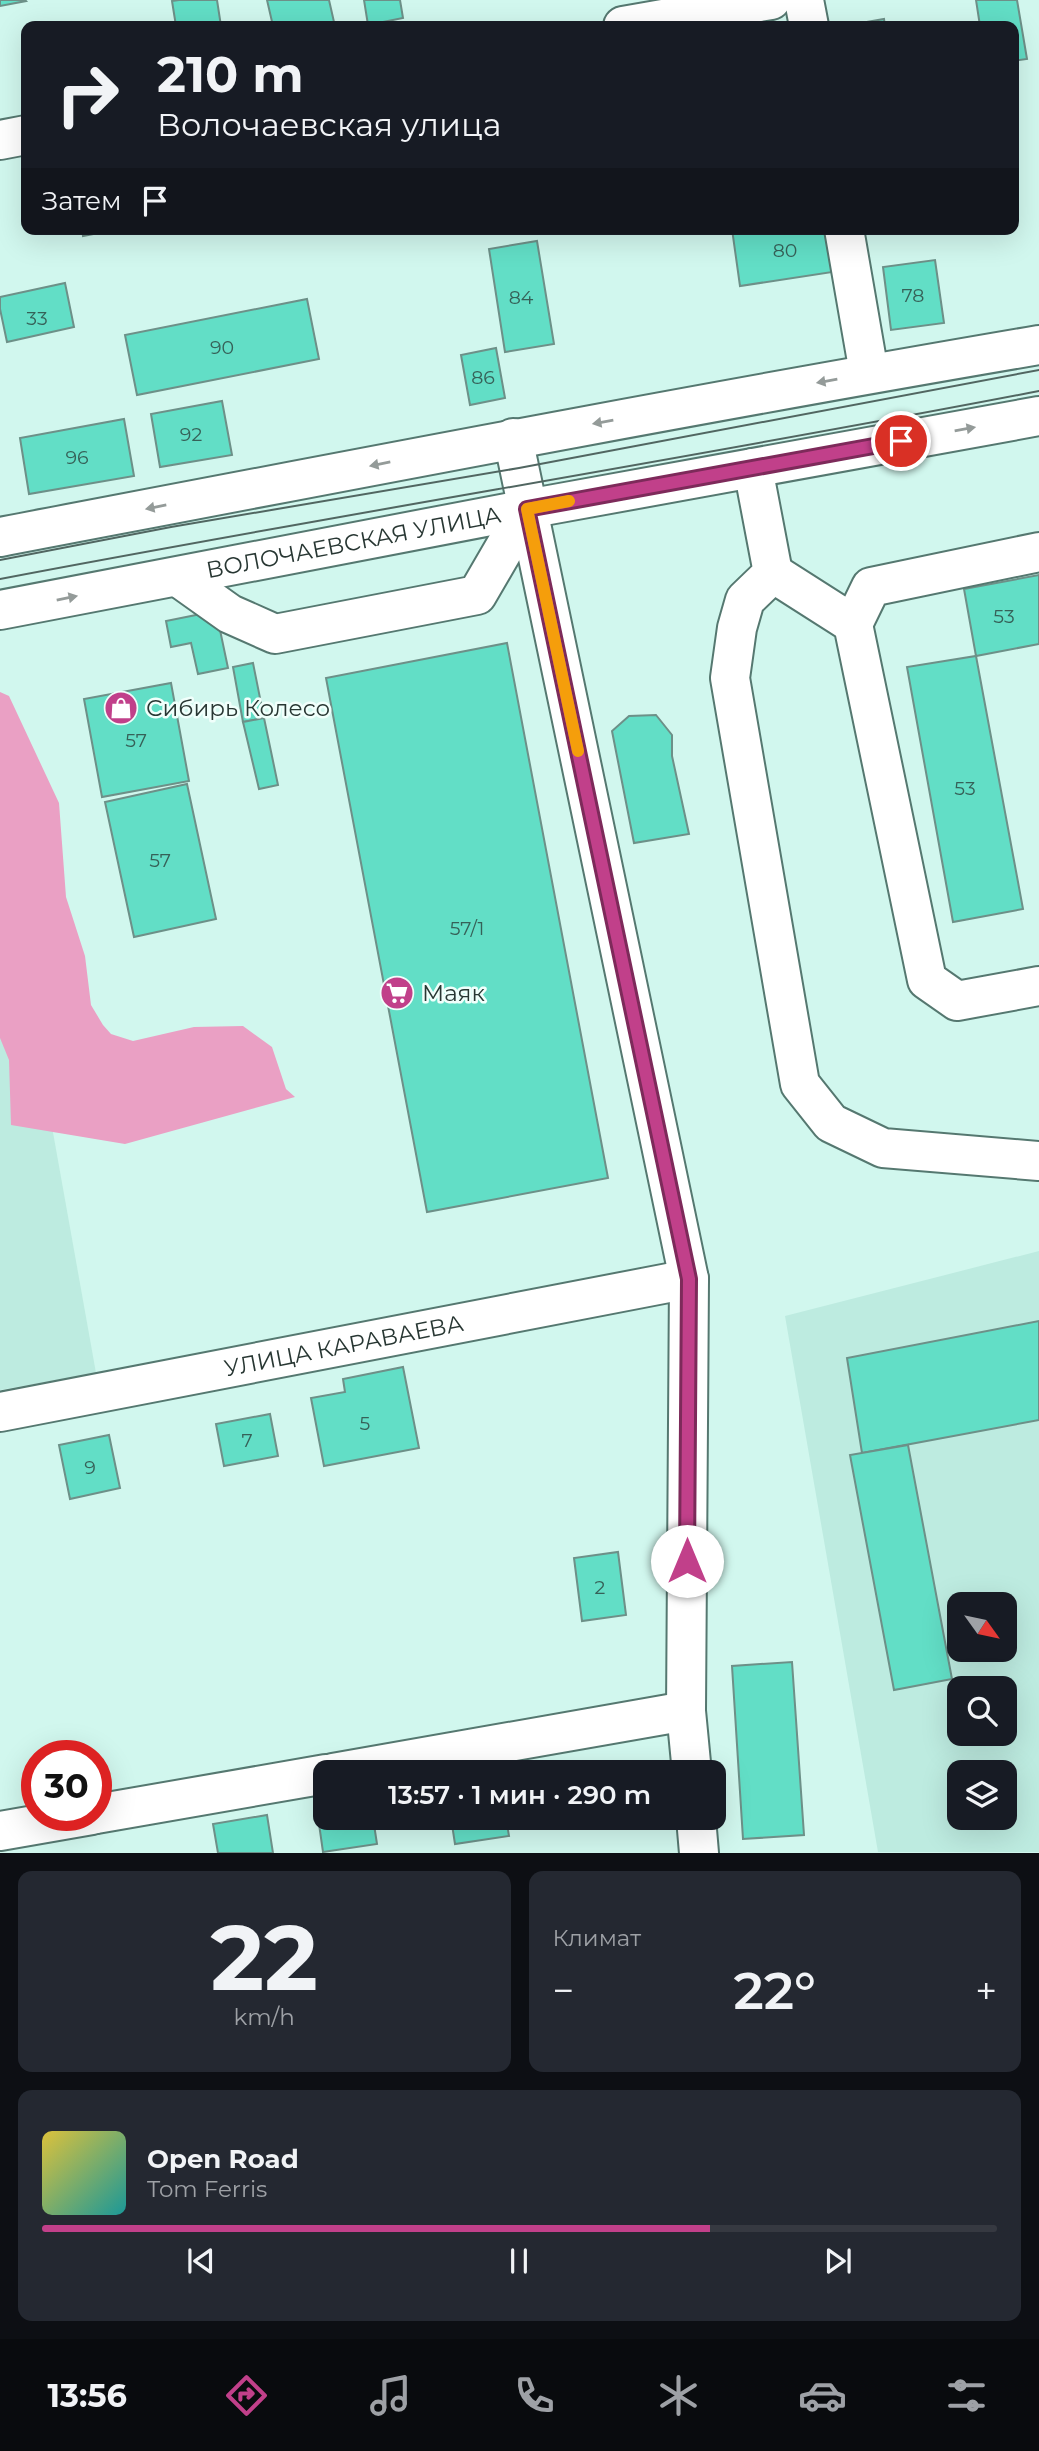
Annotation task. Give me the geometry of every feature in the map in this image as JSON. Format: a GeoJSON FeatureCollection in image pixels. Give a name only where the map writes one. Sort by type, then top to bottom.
{"type":"FeatureCollection","features":[{"type":"Feature","properties":{"kind":"street"},"geometry":{"type":"LineString","coordinates":[[651,21],[771,0]]}},
{"type":"Feature","properties":{"kind":"street"},"geometry":{"type":"LineString","coordinates":[[804,0],[808,21]]}},
{"type":"Feature","properties":{"kind":"street"},"geometry":{"type":"LineString","coordinates":[[0,140],[21,136]]}},
{"type":"Feature","properties":{"kind":"street"},"geometry":{"type":"LineString","coordinates":[[845,235],[869,373]]}},
{"type":"Feature","properties":{"kind":"street"},"geometry":{"type":"LineString","coordinates":[[0,537],[513,438],[1039,345]]}},
{"type":"Feature","properties":{"kind":"street","name":"ВОЛОЧАЕВСКАЯ УЛИЦА"},"geometry":{"type":"LineString","coordinates":[[0,610],[527,509],[1039,416]]}},
{"type":"Feature","properties":{"kind":"street"},"geometry":{"type":"LineString","coordinates":[[513,438],[689,1279],[686,1711],[691,1760]]}},
{"type":"Feature","properties":{"kind":"street"},"geometry":{"type":"LineString","coordinates":[[753,468],[773,573],[853,624]]}},
{"type":"Feature","properties":{"kind":"street"},"geometry":{"type":"LineString","coordinates":[[177,577],[230,614],[275,634],[289,632],[477,595],[527,509]]}},
{"type":"Feature","properties":{"kind":"street"},"geometry":{"type":"LineString","coordinates":[[1039,552],[871,587],[853,624],[927,980],[957,1001],[1039,986]]}},
{"type":"Feature","properties":{"kind":"street"},"geometry":{"type":"LineString","coordinates":[[773,573],[745,600],[737,628],[730,678],[800,1084],[831,1123],[883,1148],[1039,1161]]}},
{"type":"Feature","properties":{"kind":"street","name":"УЛИЦА КАРАВАЕВА"},"geometry":{"type":"LineString","coordinates":[[0,1412],[689,1279]]}},
{"type":"Feature","properties":{"kind":"street"},"geometry":{"type":"LineString","coordinates":[[406,1760],[686,1711]]}},
{"type":"Feature","properties":{"kind":"street"},"geometry":{"type":"LineString","coordinates":[[112,1811],[313,1776]]}},
{"type":"Feature","properties":{"kind":"street"},"geometry":{"type":"LineString","coordinates":[[0,1831],[21,1827]]}},
{"type":"Feature","properties":{"kind":"street"},"geometry":{"type":"LineString","coordinates":[[697,1830],[699,1853]]}},
{"type":"Feature","properties":{"kind":"shaded area"},"geometry":{"type":"Polygon","coordinates":[[[0,692],[9,696],[59,803],[66,897],[85,956],[91,1005],[103,1025],[111,1034],[133,1041],[194,1027],[243,1026],[272,1047],[286,1089],[295,1097],[125,1144],[11,1125],[9,1060],[0,1038],[0,692]]]}},
{"type":"Feature","properties":{"kind":"shaded area"},"geometry":{"type":"Polygon","coordinates":[[[0,836],[96,1373],[0,1390],[0,836]]]}},
{"type":"Feature","properties":{"kind":"shaded area"},"geometry":{"type":"Polygon","coordinates":[[[1039,1251],[1039,1852],[878,1852],[785,1316],[1039,1251]]]}},
{"type":"Feature","properties":{"kind":"building"},"geometry":{"type":"Polygon","coordinates":[[[0,0],[25,0],[26,1],[0,6],[0,0]]]}},
{"type":"Feature","properties":{"kind":"building"},"geometry":{"type":"Polygon","coordinates":[[[217,0],[220,21],[175,21],[172,1],[217,0]]]}},
{"type":"Feature","properties":{"kind":"building"},"geometry":{"type":"Polygon","coordinates":[[[267,0],[329,0],[334,21],[272,21],[267,0]]]}},
{"type":"Feature","properties":{"kind":"building"},"geometry":{"type":"Polygon","coordinates":[[[364,0],[400,0],[403,18],[367,21],[364,0]]]}},
{"type":"Feature","properties":{"kind":"building"},"geometry":{"type":"Polygon","coordinates":[[[976,0],[1017,0],[1027,59],[1019,60],[1019,21],[979,21],[976,0]]]}},
{"type":"Feature","properties":{"kind":"building"},"geometry":{"type":"Polygon","coordinates":[[[733,235],[834,235],[839,271],[740,286],[733,235]]]}},
{"type":"Feature","properties":{"kind":"building"},"geometry":{"type":"Polygon","coordinates":[[[537,241],[554,344],[505,352],[489,249],[537,241]]]}},
{"type":"Feature","properties":{"kind":"building"},"geometry":{"type":"Polygon","coordinates":[[[935,260],[944,323],[891,330],[883,267],[935,260]]]}},
{"type":"Feature","properties":{"kind":"building"},"geometry":{"type":"Polygon","coordinates":[[[65,283],[74,327],[7,342],[0,297],[65,283]]]}},
{"type":"Feature","properties":{"kind":"building"},"geometry":{"type":"Polygon","coordinates":[[[307,299],[319,359],[137,395],[125,335],[307,299]]]}},
{"type":"Feature","properties":{"kind":"building"},"geometry":{"type":"Polygon","coordinates":[[[496,348],[505,398],[470,405],[461,355],[496,348]]]}},
{"type":"Feature","properties":{"kind":"building"},"geometry":{"type":"Polygon","coordinates":[[[222,401],[232,455],[160,467],[151,414],[222,401]]]}},
{"type":"Feature","properties":{"kind":"building"},"geometry":{"type":"Polygon","coordinates":[[[124,419],[134,476],[29,494],[20,438],[124,419]]]}},
{"type":"Feature","properties":{"kind":"building"},"geometry":{"type":"Polygon","coordinates":[[[1039,575],[1039,644],[976,656],[964,589],[1039,575]]]}},
{"type":"Feature","properties":{"kind":"building"},"geometry":{"type":"Polygon","coordinates":[[[216,611],[228,668],[198,674],[191,643],[171,647],[166,621],[216,611]]]}},
{"type":"Feature","properties":{"kind":"building"},"geometry":{"type":"Polygon","coordinates":[[[507,643],[608,1178],[427,1212],[326,678],[507,643]]]}},
{"type":"Feature","properties":{"kind":"building"},"geometry":{"type":"Polygon","coordinates":[[[976,656],[1023,909],[953,922],[907,667],[976,656]]]}},
{"type":"Feature","properties":{"kind":"building"},"geometry":{"type":"Polygon","coordinates":[[[253,663],[264,718],[243,722],[233,667],[253,663]]]}},
{"type":"Feature","properties":{"kind":"building"},"geometry":{"type":"Polygon","coordinates":[[[171,683],[189,781],[102,797],[84,699],[171,683]]]}},
{"type":"Feature","properties":{"kind":"building"},"geometry":{"type":"Polygon","coordinates":[[[656,715],[672,735],[672,756],[689,834],[634,843],[612,731],[629,716],[656,715]]]}},
{"type":"Feature","properties":{"kind":"building"},"geometry":{"type":"Polygon","coordinates":[[[264,718],[278,785],[259,789],[243,722],[264,718]]]}},
{"type":"Feature","properties":{"kind":"building"},"geometry":{"type":"Polygon","coordinates":[[[187,784],[216,919],[134,937],[105,802],[187,784]]]}},
{"type":"Feature","properties":{"kind":"building"},"geometry":{"type":"Polygon","coordinates":[[[1039,1321],[1039,1420],[862,1453],[847,1358],[1039,1321]]]}},
{"type":"Feature","properties":{"kind":"building"},"geometry":{"type":"Polygon","coordinates":[[[403,1367],[419,1448],[324,1466],[311,1398],[345,1392],[343,1379],[403,1367]]]}},
{"type":"Feature","properties":{"kind":"building"},"geometry":{"type":"Polygon","coordinates":[[[270,1414],[278,1456],[224,1466],[216,1424],[270,1414]]]}},
{"type":"Feature","properties":{"kind":"building"},"geometry":{"type":"Polygon","coordinates":[[[109,1435],[120,1488],[70,1499],[59,1445],[109,1435]]]}},
{"type":"Feature","properties":{"kind":"building"},"geometry":{"type":"Polygon","coordinates":[[[908,1445],[951,1676],[947,1676],[947,1680],[894,1690],[850,1455],[908,1445]]]}},
{"type":"Feature","properties":{"kind":"building"},"geometry":{"type":"Polygon","coordinates":[[[618,1552],[626,1615],[582,1621],[574,1558],[618,1552]]]}},
{"type":"Feature","properties":{"kind":"building"},"geometry":{"type":"Polygon","coordinates":[[[792,1662],[804,1835],[743,1839],[732,1666],[792,1662]]]}},
{"type":"Feature","properties":{"kind":"building"},"geometry":{"type":"Polygon","coordinates":[[[267,1815],[273,1853],[218,1853],[213,1824],[267,1815]]]}},
{"type":"Feature","properties":{"kind":"building"},"geometry":{"type":"Polygon","coordinates":[[[320,1830],[375,1830],[377,1844],[323,1852],[320,1830]]]}},
{"type":"Feature","properties":{"kind":"building"},"geometry":{"type":"Polygon","coordinates":[[[453,1830],[508,1830],[509,1836],[455,1844],[453,1830]]]}},
{"type":"Feature","properties":{"kind":"tram line"},"geometry":{"type":"LineString","coordinates":[[0,560],[171,527],[519,468],[1039,370]]}},
{"type":"Feature","properties":{"kind":"tram line"},"geometry":{"type":"LineString","coordinates":[[0,579],[1039,391]]}},
{"type":"Feature","properties":{"kind":"slow traffic"},"geometry":{"type":"LineString","coordinates":[[569,501],[527,509],[578,751]]}},
{"type":"Feature","properties":{"kind":"place","name":"Сибирь Колесо"},"geometry":{"type":"Point","coordinates":[121,708]}},
{"type":"Feature","properties":{"kind":"place","name":"Маяк"},"geometry":{"type":"Point","coordinates":[397,993]}},
{"type":"Feature","properties":{"kind":"route"},"geometry":{"type":"LineString","coordinates":[[687,1561],[689,1279],[527,509],[901,441]]}}]}
